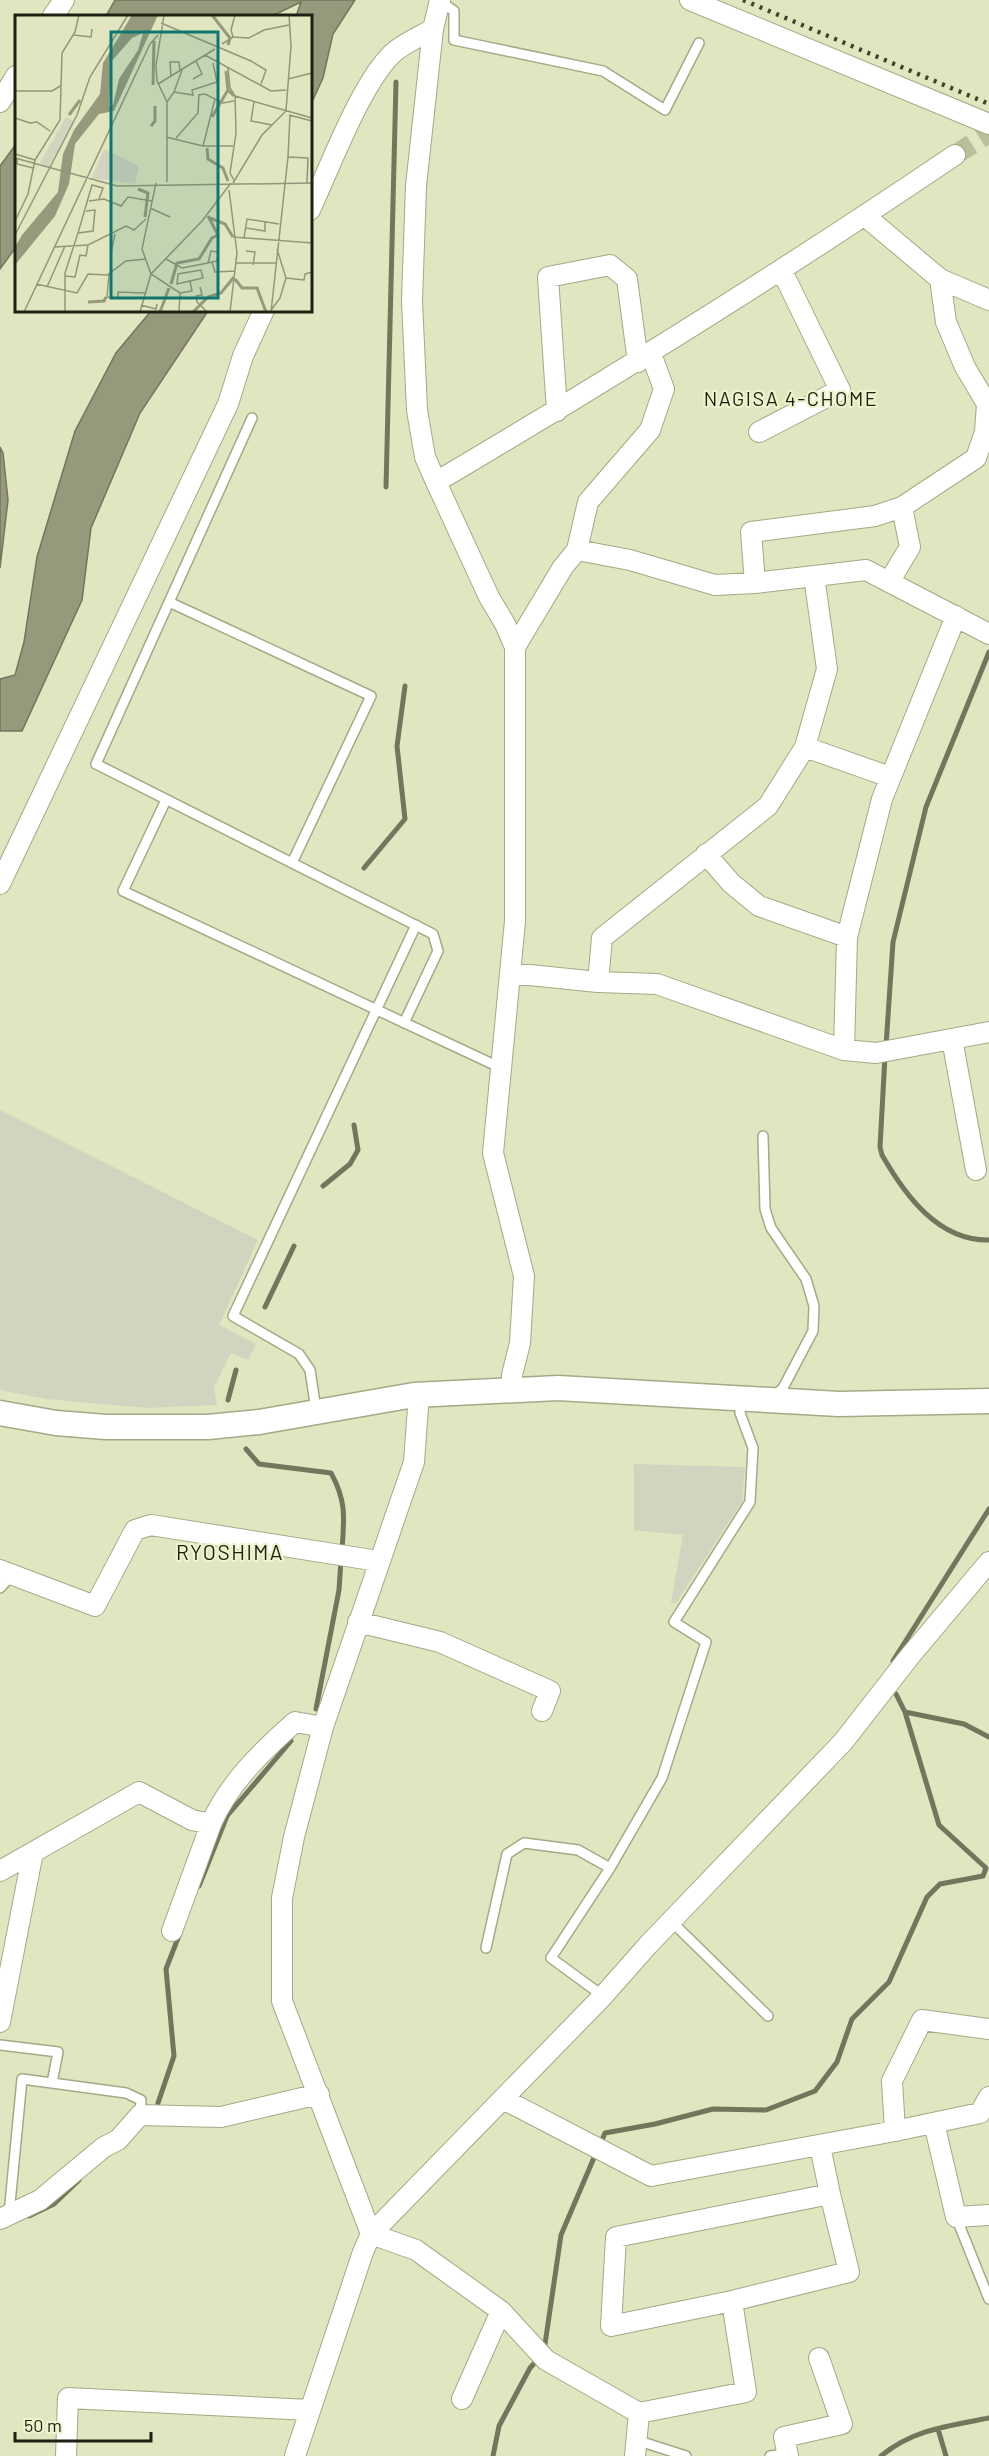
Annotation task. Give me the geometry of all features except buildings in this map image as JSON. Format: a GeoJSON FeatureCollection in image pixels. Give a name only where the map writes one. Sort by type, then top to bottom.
{"type":"FeatureCollection","features":[{"type":"Feature","properties":{"kind":"street"},"geometry":{"type":"LineString","coordinates":[[54,15],[64,0]]}},
{"type":"Feature","properties":{"kind":"street"},"geometry":{"type":"LineString","coordinates":[[440,0],[433,28],[416,186],[412,301],[417,410],[425,457],[489,597],[515,646],[515,921],[493,1153],[525,1276],[520,1343],[512,1375],[512,1389]]}},
{"type":"Feature","properties":{"kind":"street"},"geometry":{"type":"LineString","coordinates":[[690,0],[989,124]]}},
{"type":"Feature","properties":{"kind":"street"},"geometry":{"type":"LineString","coordinates":[[312,206],[375,76],[394,52],[433,28]]}},
{"type":"Feature","properties":{"kind":"street"},"geometry":{"type":"LineString","coordinates":[[0,102],[15,78]]}},
{"type":"Feature","properties":{"kind":"street"},"geometry":{"type":"LineString","coordinates":[[436,482],[645,358],[782,271],[955,155]]}},
{"type":"Feature","properties":{"kind":"street"},"geometry":{"type":"LineString","coordinates":[[865,216],[940,279],[989,300]]}},
{"type":"Feature","properties":{"kind":"street"},"geometry":{"type":"LineString","coordinates":[[515,646],[563,567],[577,550],[588,502],[650,430],[664,389],[645,358],[627,279],[610,265],[548,277],[557,411]]}},
{"type":"Feature","properties":{"kind":"street"},"geometry":{"type":"LineString","coordinates":[[759,432],[840,390],[782,271]]}},
{"type":"Feature","properties":{"kind":"street"},"geometry":{"type":"LineString","coordinates":[[755,583],[751,532],[875,516],[902,507],[976,458],[985,432],[987,404],[965,367],[946,322],[940,279]]}},
{"type":"Feature","properties":{"kind":"street"},"geometry":{"type":"LineString","coordinates":[[0,884],[228,404],[243,356],[263,312]]}},
{"type":"Feature","properties":{"kind":"street"},"geometry":{"type":"LineString","coordinates":[[890,582],[910,546],[902,507]]}},
{"type":"Feature","properties":{"kind":"street"},"geometry":{"type":"LineString","coordinates":[[577,550],[630,560],[715,585],[755,583],[866,570],[989,634]]}},
{"type":"Feature","properties":{"kind":"street"},"geometry":{"type":"LineString","coordinates":[[598,982],[602,938],[768,806],[805,747],[827,669],[814,576]]}},
{"type":"Feature","properties":{"kind":"street"},"geometry":{"type":"LineString","coordinates":[[844,1050],[847,937],[882,799],[956,616]]}},
{"type":"Feature","properties":{"kind":"street"},"geometry":{"type":"LineString","coordinates":[[805,747],[890,777]]}},
{"type":"Feature","properties":{"kind":"street"},"geometry":{"type":"LineString","coordinates":[[706,854],[732,883],[759,906],[847,937]]}},
{"type":"Feature","properties":{"kind":"street"},"geometry":{"type":"LineString","coordinates":[[510,973],[598,982],[657,984],[844,1050],[876,1053],[989,1032]]}},
{"type":"Feature","properties":{"kind":"street"},"geometry":{"type":"LineString","coordinates":[[952,1039],[976,1170]]}},
{"type":"Feature","properties":{"kind":"street"},"geometry":{"type":"LineString","coordinates":[[0,1413],[57,1423],[156,1429],[249,1424],[414,1395],[558,1388],[839,1404],[989,1401]]}},
{"type":"Feature","properties":{"kind":"street"},"geometry":{"type":"LineString","coordinates":[[371,2234],[282,2001],[282,1899],[294,1837],[323,1727],[378,1561],[414,1462],[418,1407],[414,1395]]}},
{"type":"Feature","properties":{"kind":"street"},"geometry":{"type":"LineString","coordinates":[[4,1578],[95,1606],[135,1530],[151,1525],[378,1561]]}},
{"type":"Feature","properties":{"kind":"street"},"geometry":{"type":"LineString","coordinates":[[296,2456],[363,2252],[371,2234],[603,1996],[671,1921],[843,1742],[910,1656],[989,1562]]}},
{"type":"Feature","properties":{"kind":"street"},"geometry":{"type":"LineString","coordinates":[[358,1622],[440,1642],[550,1691],[542,1711]]}},
{"type":"Feature","properties":{"kind":"street"},"geometry":{"type":"LineString","coordinates":[[172,1931],[220,1802],[268,1746],[295,1722],[323,1727]]}},
{"type":"Feature","properties":{"kind":"street"},"geometry":{"type":"LineString","coordinates":[[0,1871],[139,1792],[192,1820],[211,1824]]}},
{"type":"Feature","properties":{"kind":"street"},"geometry":{"type":"LineString","coordinates":[[0,2022],[33,1852]]}},
{"type":"Feature","properties":{"kind":"street"},"geometry":{"type":"LineString","coordinates":[[895,2131],[892,2081],[922,2020],[989,2029]]}},
{"type":"Feature","properties":{"kind":"street"},"geometry":{"type":"LineString","coordinates":[[4,2217],[40,2200],[104,2147],[118,2140],[140,2115],[221,2117],[319,2094]]}},
{"type":"Feature","properties":{"kind":"street"},"geometry":{"type":"LineString","coordinates":[[503,2099],[651,2176],[820,2146],[980,2113],[989,2097]]}},
{"type":"Feature","properties":{"kind":"street"},"geometry":{"type":"LineString","coordinates":[[934,2123],[956,2217],[989,2215]]}},
{"type":"Feature","properties":{"kind":"street"},"geometry":{"type":"LineString","coordinates":[[820,2146],[849,2272],[732,2301],[611,2326],[616,2237],[830,2194]]}},
{"type":"Feature","properties":{"kind":"street"},"geometry":{"type":"LineString","coordinates":[[371,2234],[416,2250],[501,2311],[542,2356],[639,2413],[746,2392],[732,2301]]}},
{"type":"Feature","properties":{"kind":"street"},"geometry":{"type":"LineString","coordinates":[[462,2398],[501,2311]]}},
{"type":"Feature","properties":{"kind":"street"},"geometry":{"type":"LineString","coordinates":[[782,2455],[784,2437],[842,2424],[819,2358]]}},
{"type":"Feature","properties":{"kind":"street"},"geometry":{"type":"LineString","coordinates":[[66,2456],[68,2398],[310,2410]]}},
{"type":"Feature","properties":{"kind":"street"},"geometry":{"type":"LineString","coordinates":[[636,2448],[639,2413]]}},
{"type":"Feature","properties":{"kind":"lane"},"geometry":{"type":"LineString","coordinates":[[440,0],[454,11],[454,40],[603,71],[665,110],[699,43]]}},
{"type":"Feature","properties":{"kind":"lane"},"geometry":{"type":"LineString","coordinates":[[252,418],[96,764],[433,934],[438,951],[404,1023]]}},
{"type":"Feature","properties":{"kind":"lane"},"geometry":{"type":"LineString","coordinates":[[169,602],[371,696],[292,863]]}},
{"type":"Feature","properties":{"kind":"lane"},"geometry":{"type":"LineString","coordinates":[[166,800],[123,891],[501,1068]]}},
{"type":"Feature","properties":{"kind":"lane"},"geometry":{"type":"LineString","coordinates":[[316,1412],[310,1370],[299,1354],[233,1316],[416,926]]}},
{"type":"Feature","properties":{"kind":"lane"},"geometry":{"type":"LineString","coordinates":[[763,1136],[765,1209],[771,1228],[806,1279],[814,1306],[813,1331],[783,1388],[770,1400]]}},
{"type":"Feature","properties":{"kind":"lane"},"geometry":{"type":"LineString","coordinates":[[603,1996],[551,1958],[610,1868],[662,1778],[706,1642],[674,1622],[750,1502],[753,1448],[740,1413],[741,1398]]}},
{"type":"Feature","properties":{"kind":"lane"},"geometry":{"type":"LineString","coordinates":[[486,1948],[507,1854],[524,1843],[578,1850],[610,1868]]}},
{"type":"Feature","properties":{"kind":"lane"},"geometry":{"type":"LineString","coordinates":[[671,1921],[768,2016]]}},
{"type":"Feature","properties":{"kind":"lane"},"geometry":{"type":"LineString","coordinates":[[0,2045],[58,2052],[52,2083]]}},
{"type":"Feature","properties":{"kind":"lane"},"geometry":{"type":"LineString","coordinates":[[4,2217],[22,2079],[126,2093],[141,2100],[140,2115]]}},
{"type":"Feature","properties":{"kind":"lane"},"geometry":{"type":"LineString","coordinates":[[956,2217],[989,2299]]}},
{"type":"Feature","properties":{"kind":"lane"},"geometry":{"type":"LineString","coordinates":[[636,2448],[686,2456]]}},
{"type":"Feature","properties":{"kind":"shaded area"},"geometry":{"type":"Polygon","coordinates":[[[115,0],[355,0],[333,34],[323,78],[312,102],[312,15],[296,15],[301,2],[274,15],[107,15],[115,0]]]}},
{"type":"Feature","properties":{"kind":"shaded area"},"geometry":{"type":"Polygon","coordinates":[[[15,145],[15,248],[0,269],[0,166],[15,145]]]}},
{"type":"Feature","properties":{"kind":"shaded area"},"geometry":{"type":"Polygon","coordinates":[[[150,312],[207,312],[140,413],[91,528],[82,600],[22,731],[0,731],[0,679],[15,675],[24,642],[37,557],[75,431],[116,353],[150,312]]]}},
{"type":"Feature","properties":{"kind":"shaded area"},"geometry":{"type":"Polygon","coordinates":[[[0,447],[3,453],[8,500],[0,568],[0,447]]]}},
{"type":"Feature","properties":{"kind":"shaded area"},"geometry":{"type":"Polygon","coordinates":[[[0,1110],[258,1240],[219,1325],[256,1344],[248,1360],[231,1353],[214,1387],[217,1405],[147,1408],[46,1399],[0,1390],[0,1110]]]}},
{"type":"Feature","properties":{"kind":"shaded area"},"geometry":{"type":"Polygon","coordinates":[[[634,1464],[745,1467],[742,1502],[676,1603],[671,1603],[683,1535],[634,1530],[634,1464]]]}},
{"type":"Feature","properties":{"kind":"waterway"},"geometry":{"type":"LineString","coordinates":[[386,487],[396,82]]}},
{"type":"Feature","properties":{"kind":"waterway"},"geometry":{"type":"LineString","coordinates":[[886,1046],[893,942],[926,807],[989,652]]}},
{"type":"Feature","properties":{"kind":"waterway"},"geometry":{"type":"LineString","coordinates":[[364,868],[405,819],[397,746],[405,686]]}},
{"type":"Feature","properties":{"kind":"waterway"},"geometry":{"type":"LineString","coordinates":[[885,1056],[880,1147],[882,1155],[901,1185],[925,1213],[954,1233],[989,1240]]}},
{"type":"Feature","properties":{"kind":"waterway"},"geometry":{"type":"LineString","coordinates":[[323,1186],[350,1164],[358,1150],[354,1125]]}},
{"type":"Feature","properties":{"kind":"waterway"},"geometry":{"type":"LineString","coordinates":[[265,1307],[294,1246]]}},
{"type":"Feature","properties":{"kind":"waterway"},"geometry":{"type":"LineString","coordinates":[[228,1400],[236,1370]]}},
{"type":"Feature","properties":{"kind":"waterway"},"geometry":{"type":"LineString","coordinates":[[246,1449],[259,1464],[331,1473],[342,1502],[344,1520],[342,1550]]}},
{"type":"Feature","properties":{"kind":"waterway"},"geometry":{"type":"LineString","coordinates":[[893,1661],[989,1509]]}},
{"type":"Feature","properties":{"kind":"waterway"},"geometry":{"type":"LineString","coordinates":[[316,1709],[339,1590],[341,1560]]}},
{"type":"Feature","properties":{"kind":"waterway"},"geometry":{"type":"LineString","coordinates":[[600,2145],[605,2133],[655,2124],[713,2109],[766,2110],[815,2091],[837,2062],[852,2019],[889,1982],[927,1897],[940,1884],[983,1876],[986,1868],[939,1825],[905,1712],[896,1694]]}},
{"type":"Feature","properties":{"kind":"waterway"},"geometry":{"type":"LineString","coordinates":[[905,1712],[964,1724],[989,1737]]}},
{"type":"Feature","properties":{"kind":"waterway"},"geometry":{"type":"LineString","coordinates":[[199,1886],[227,1816],[291,1741]]}},
{"type":"Feature","properties":{"kind":"waterway"},"geometry":{"type":"LineString","coordinates":[[158,2103],[174,2056],[166,1969],[180,1933]]}},
{"type":"Feature","properties":{"kind":"waterway"},"geometry":{"type":"LineString","coordinates":[[544,2351],[561,2235],[596,2153]]}},
{"type":"Feature","properties":{"kind":"waterway"},"geometry":{"type":"LineString","coordinates":[[29,2216],[54,2204],[79,2180]]}},
{"type":"Feature","properties":{"kind":"waterway"},"geometry":{"type":"LineString","coordinates":[[493,2456],[499,2426],[530,2368],[539,2358]]}},
{"type":"Feature","properties":{"kind":"waterway"},"geometry":{"type":"LineString","coordinates":[[881,2456],[919,2434],[989,2418]]}},
{"type":"Feature","properties":{"kind":"waterway"},"geometry":{"type":"LineString","coordinates":[[938,2429],[946,2456]]}},
{"type":"Feature","properties":{"kind":"tunnel"},"geometry":{"type":"LineString","coordinates":[[955,155],[989,133]]}},
{"type":"Feature","properties":{"kind":"railway"},"geometry":{"type":"LineString","coordinates":[[743,0],[989,104]]}},
{"type":"Feature","properties":{"kind":"district","name":"NAGISA 4-CHOME"},"geometry":{"type":"Point","coordinates":[791,398]}},
{"type":"Feature","properties":{"kind":"district","name":"RYOSHIMA"},"geometry":{"type":"Point","coordinates":[230,1551]}}]}
